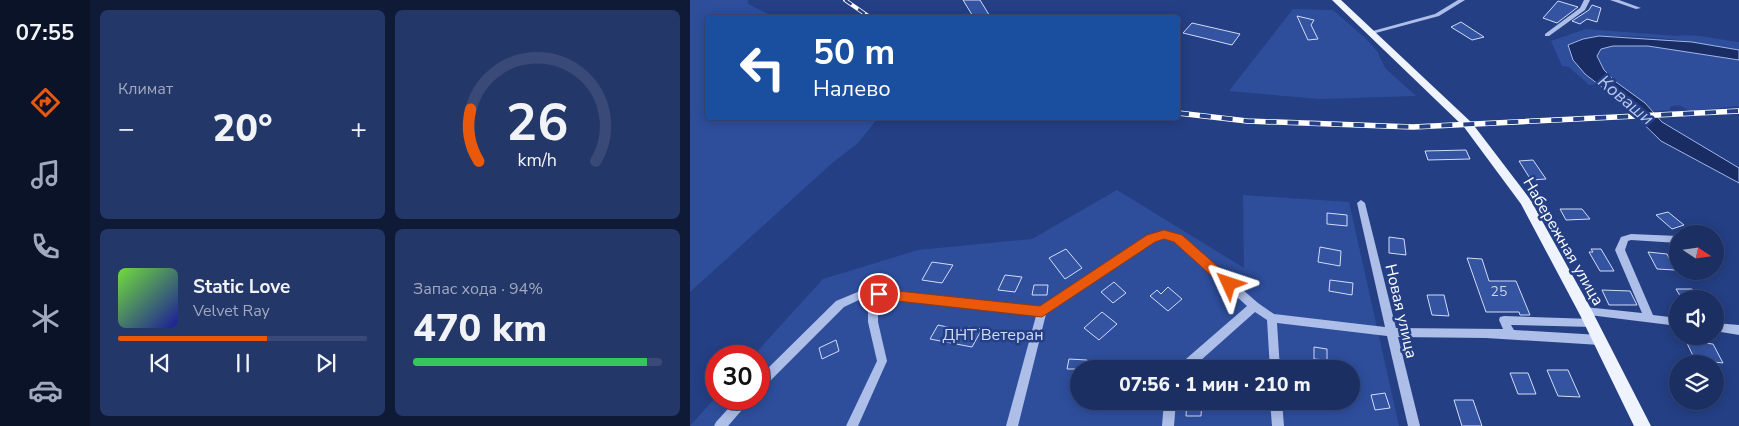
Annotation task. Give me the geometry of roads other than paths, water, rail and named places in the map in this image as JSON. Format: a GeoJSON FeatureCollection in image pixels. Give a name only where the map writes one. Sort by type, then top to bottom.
{"type":"FeatureCollection","features":[{"type":"Feature","properties":{"kind":"main road","name":"Набережная улица"},"geometry":{"type":"LineString","coordinates":[[1336,0],[1372,32],[1408,70],[1448,104],[1494,159],[1526,202],[1586,311],[1643,426]]}},
{"type":"Feature","properties":{"kind":"street"},"geometry":{"type":"LineString","coordinates":[[1372,32],[1437,15],[1462,0]]}},
{"type":"Feature","properties":{"kind":"street"},"geometry":{"type":"LineString","coordinates":[[1547,35],[1583,9],[1587,0]]}},
{"type":"Feature","properties":{"kind":"street"},"geometry":{"type":"LineString","coordinates":[[1613,0],[1638,8]]}},
{"type":"Feature","properties":{"kind":"street","name":"Новая улица"},"geometry":{"type":"LineString","coordinates":[[1361,202],[1414,426]]}},
{"type":"Feature","properties":{"kind":"street"},"geometry":{"type":"LineString","coordinates":[[770,373],[840,304],[860,295],[879,294],[1042,312],[1151,238],[1164,235],[1178,238],[1254,306],[1272,318],[1391,332],[1510,334],[1600,340]]}},
{"type":"Feature","properties":{"kind":"street"},"geometry":{"type":"LineString","coordinates":[[1649,318],[1620,250],[1624,239],[1631,237],[1669,239]]}},
{"type":"Feature","properties":{"kind":"street"},"geometry":{"type":"LineString","coordinates":[[852,426],[882,361],[873,308],[879,294]]}},
{"type":"Feature","properties":{"kind":"street"},"geometry":{"type":"LineString","coordinates":[[1193,360],[1254,306]]}},
{"type":"Feature","properties":{"kind":"street"},"geometry":{"type":"LineString","coordinates":[[1586,311],[1669,321]]}},
{"type":"Feature","properties":{"kind":"street"},"geometry":{"type":"LineString","coordinates":[[1012,426],[1042,312]]}},
{"type":"Feature","properties":{"kind":"street"},"geometry":{"type":"LineString","coordinates":[[1272,318],[1274,360]]}},
{"type":"Feature","properties":{"kind":"street"},"geometry":{"type":"LineString","coordinates":[[1510,334],[1504,320],[1592,324]]}},
{"type":"Feature","properties":{"kind":"street"},"geometry":{"type":"LineString","coordinates":[[1724,328],[1739,330]]}},
{"type":"Feature","properties":{"kind":"street"},"geometry":{"type":"LineString","coordinates":[[720,426],[734,410]]}},
{"type":"Feature","properties":{"kind":"street"},"geometry":{"type":"LineString","coordinates":[[1168,426],[1169,410]]}},
{"type":"Feature","properties":{"kind":"street"},"geometry":{"type":"LineString","coordinates":[[1277,410],[1278,426]]}},
{"type":"Feature","properties":{"kind":"water","name":"Коваши"},"geometry":{"type":"Polygon","coordinates":[[[1599,36],[1692,42],[1739,50],[1739,60],[1648,46],[1613,46],[1601,49],[1597,56],[1604,70],[1616,82],[1645,103],[1662,122],[1739,168],[1739,183],[1661,141],[1621,102],[1585,74],[1573,60],[1568,45],[1583,39],[1599,36]]]}},
{"type":"Feature","properties":{"kind":"railway"},"geometry":{"type":"LineString","coordinates":[[845,0],[867,15]]}},
{"type":"Feature","properties":{"kind":"railway"},"geometry":{"type":"LineString","coordinates":[[1180,113],[1247,121],[1413,127],[1739,111]]}},
{"type":"Feature","properties":{"kind":"park label","name":"ДНТ Ветеран"},"geometry":{"type":"Point","coordinates":[993,334]}}]}
